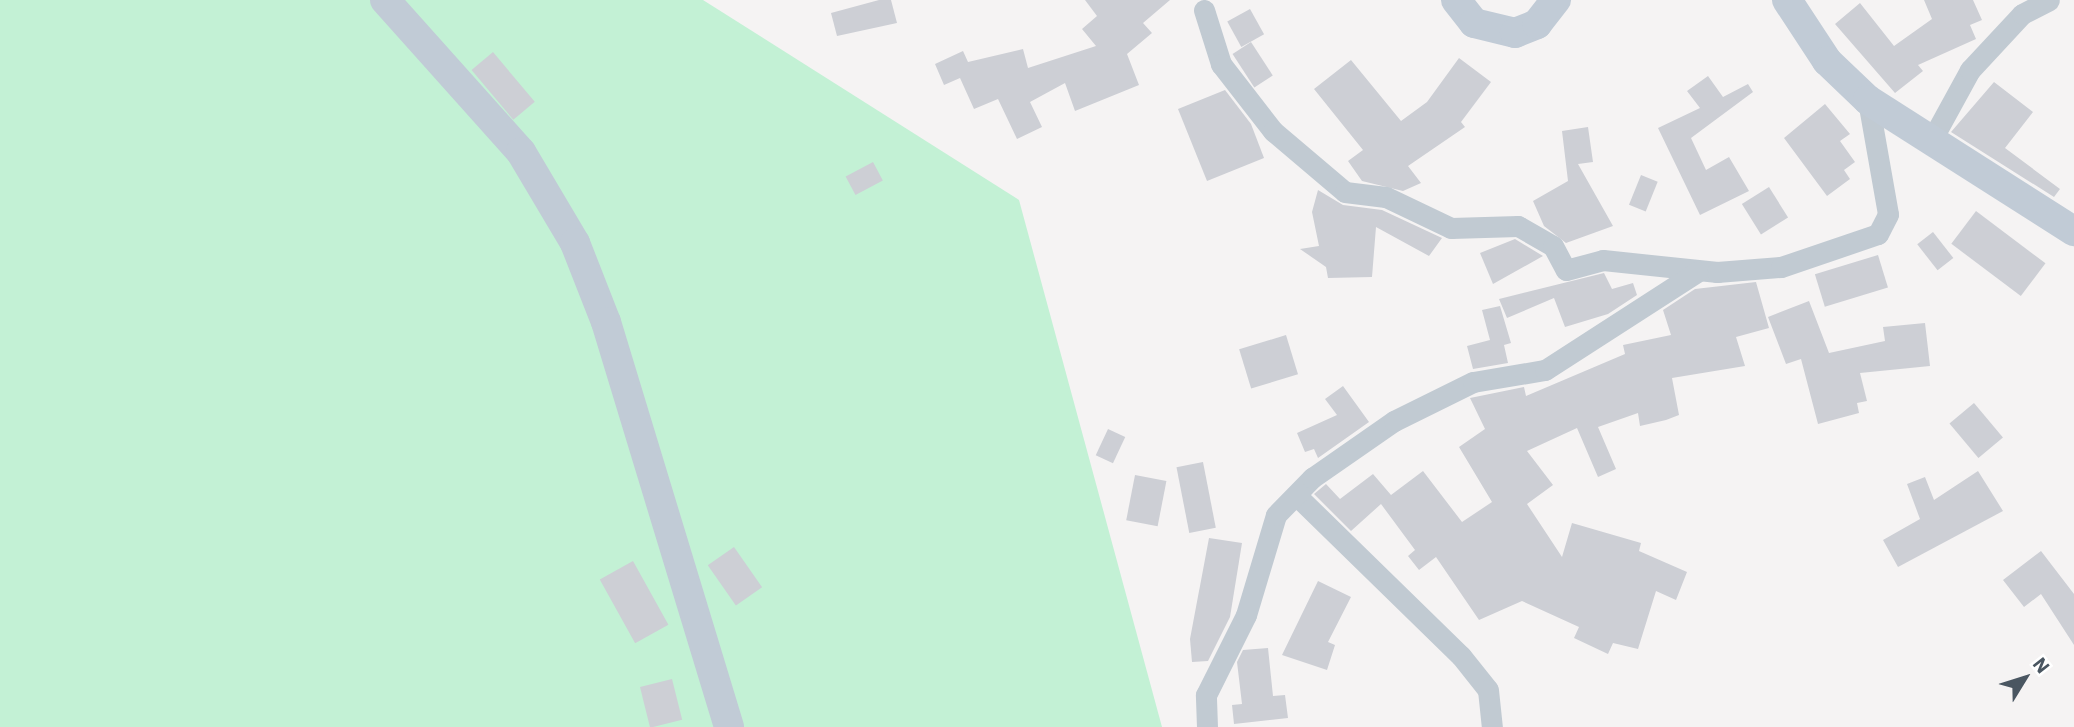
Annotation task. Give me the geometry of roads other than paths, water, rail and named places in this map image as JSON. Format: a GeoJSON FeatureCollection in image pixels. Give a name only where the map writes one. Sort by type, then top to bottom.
{"type":"FeatureCollection","features":[{"type":"Feature","properties":{"kind":"main road"},"geometry":{"type":"LineString","coordinates":[[385,0],[521,152],[575,243],[606,322],[729,727]]}},
{"type":"Feature","properties":{"kind":"main road"},"geometry":{"type":"LineString","coordinates":[[1456,0],[1474,23],[1515,33],[1537,24],[1556,0]]}},
{"type":"Feature","properties":{"kind":"main road"},"geometry":{"type":"LineString","coordinates":[[1787,0],[1827,61],[1868,100],[1930,143],[2074,231]]}},
{"type":"Feature","properties":{"kind":"street"},"geometry":{"type":"LineString","coordinates":[[1930,143],[1970,70],[2022,14],[2049,0]]}},
{"type":"Feature","properties":{"kind":"street"},"geometry":{"type":"LineString","coordinates":[[1204,10],[1221,64],[1273,131],[1345,192],[1386,197],[1451,228],[1518,226],[1553,246],[1566,270],[1603,260],[1699,271],[1781,267],[1878,234],[1888,215],[1868,100]]}},
{"type":"Feature","properties":{"kind":"street"},"geometry":{"type":"LineString","coordinates":[[1208,727],[1206,695],[1246,615],[1276,515],[1394,421],[1473,382],[1545,370],[1641,311],[1663,288],[1699,271]]}},
{"type":"Feature","properties":{"kind":"street"},"geometry":{"type":"LineString","coordinates":[[1297,496],[1461,656],[1488,690],[1492,727]]}}]}
